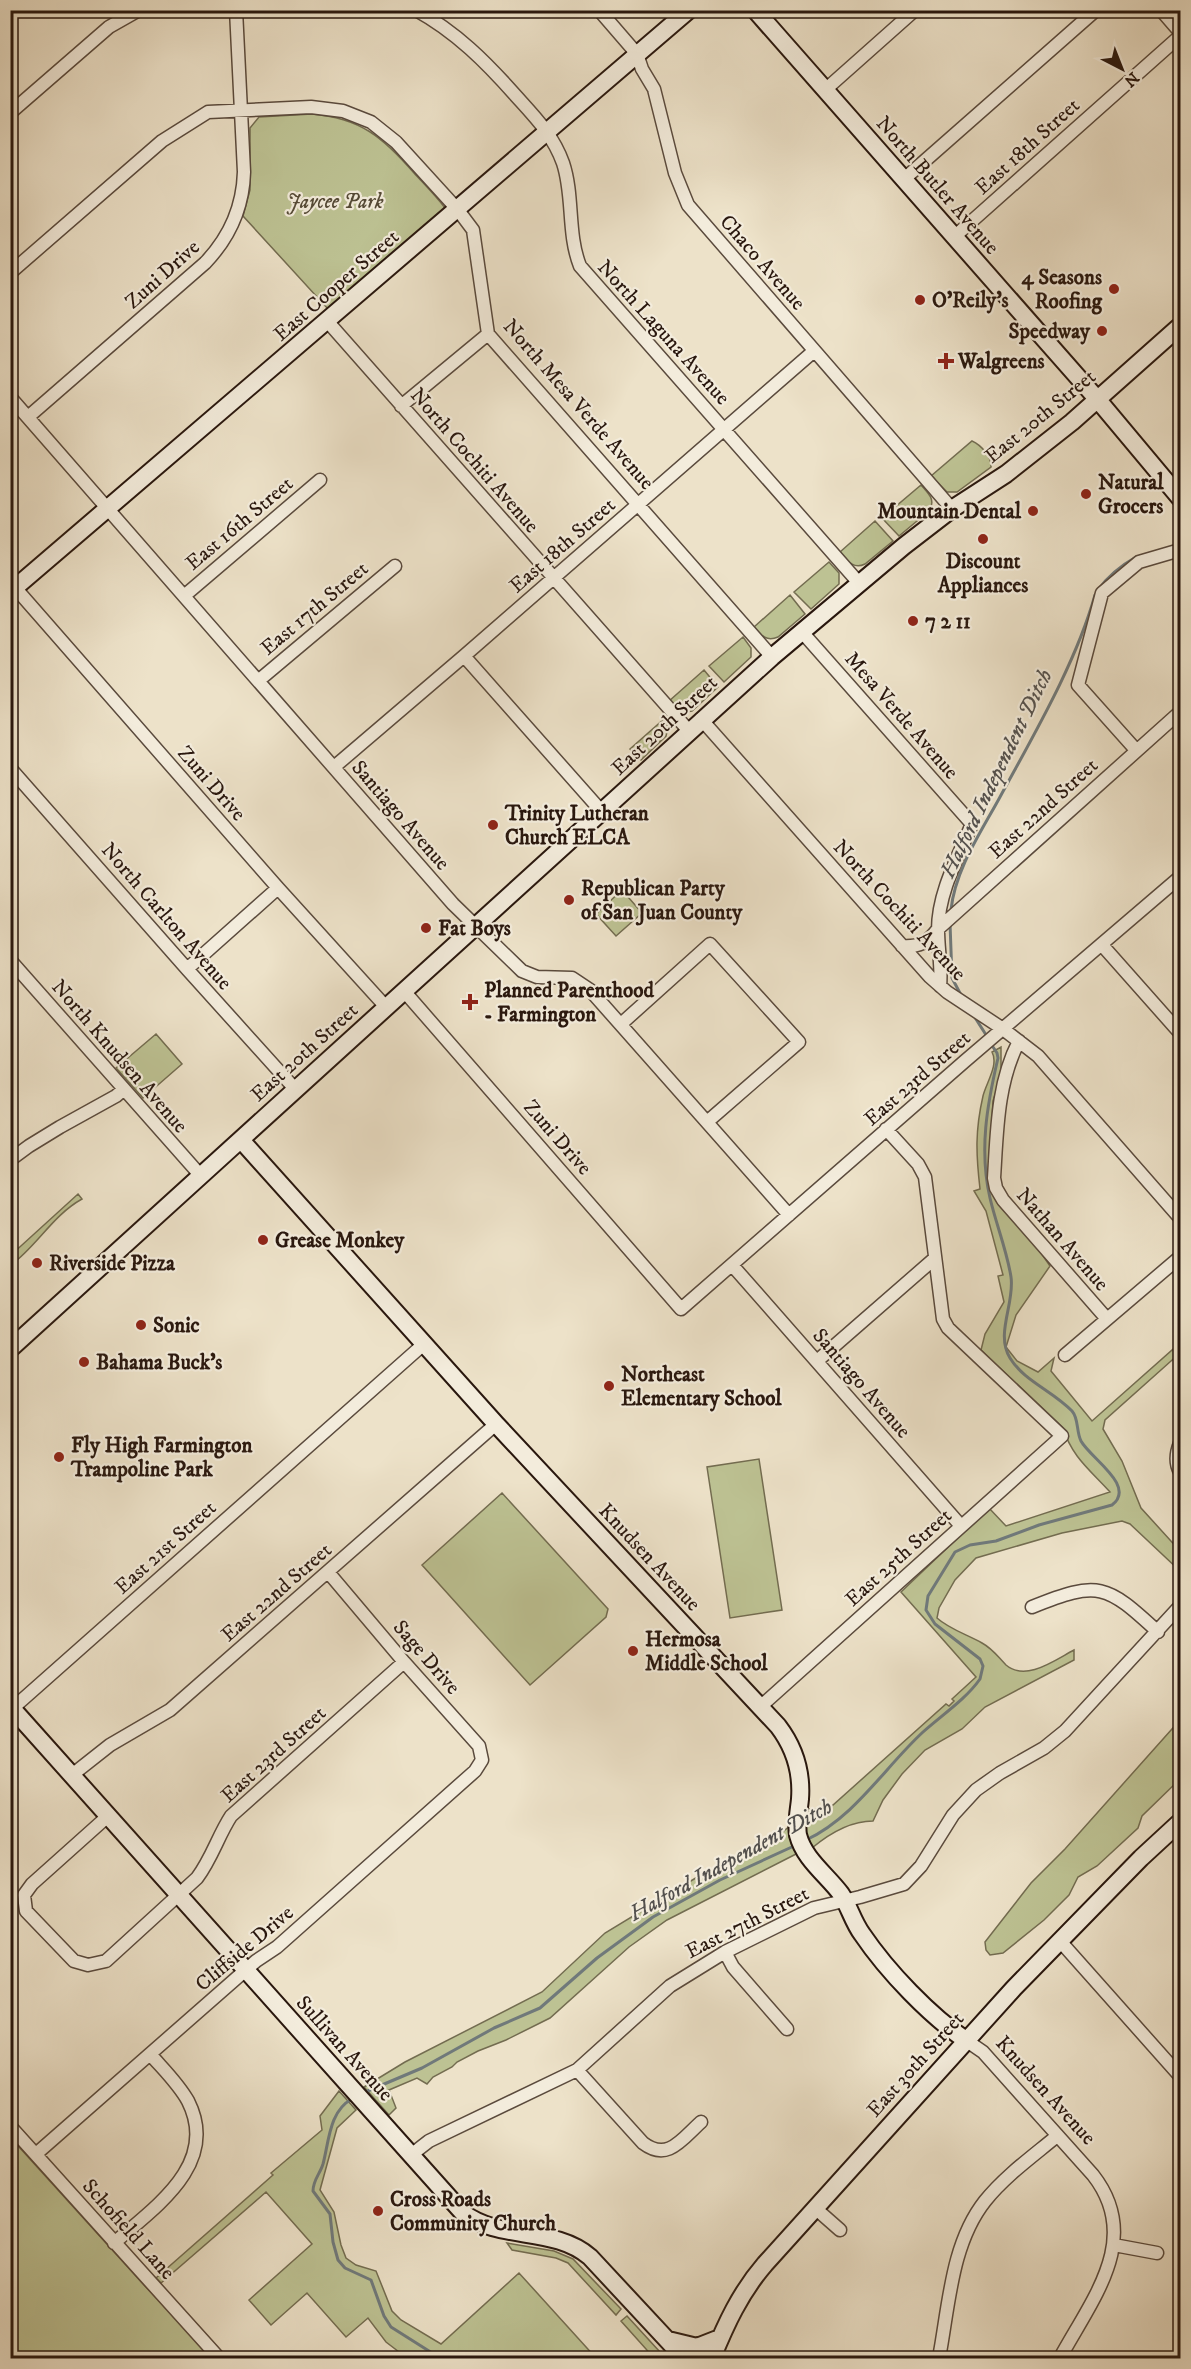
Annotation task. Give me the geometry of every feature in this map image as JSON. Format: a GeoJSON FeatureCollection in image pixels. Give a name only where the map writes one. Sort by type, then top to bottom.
{"type":"FeatureCollection","features":[{"type":"Feature","properties":{"kind":"main road","name":"East Cooper Street"},"geometry":{"type":"LineString","coordinates":[[12,587],[328,322],[689,10]]}},
{"type":"Feature","properties":{"kind":"main road","name":"North Butler Avenue"},"geometry":{"type":"LineString","coordinates":[[755,10],[1098,400],[1180,498]]}},
{"type":"Feature","properties":{"kind":"main road","name":"East 20th Street"},"geometry":{"type":"LineString","coordinates":[[10,1349],[603,813],[701,719],[859,584],[952,509],[1006,474],[1098,400],[1180,326]]}},
{"type":"Feature","properties":{"kind":"main road","name":"Knudsen Avenue"},"geometry":{"type":"LineString","coordinates":[[241,1140],[496,1424],[784,1734],[794,1754],[800,1780],[797,1829],[803,1847],[845,1900],[859,1929],[878,1954],[929,2011],[967,2041]]}},
{"type":"Feature","properties":{"kind":"main road","name":"Sullivan Avenue"},"geometry":{"type":"LineString","coordinates":[[12,1707],[458,2208],[475,2222],[498,2229],[558,2240],[584,2252],[684,2358]]}},
{"type":"Feature","properties":{"kind":"main road","name":"East 30th Street"},"geometry":{"type":"LineString","coordinates":[[712,2358],[733,2310],[748,2284],[1060,1941],[1141,1858],[1180,1822]]}},
{"type":"Feature","properties":{"kind":"main road"},"geometry":{"type":"LineString","coordinates":[[668,2340],[697,2348],[720,2338]]}},
{"type":"Feature","properties":{"kind":"street"},"geometry":{"type":"LineString","coordinates":[[10,113],[109,27],[139,10]]}},
{"type":"Feature","properties":{"kind":"street","name":"Zuni Drive"},"geometry":{"type":"LineString","coordinates":[[28,417],[205,263],[222,244],[236,214],[244,184],[236,10]]}},
{"type":"Feature","properties":{"kind":"street","name":"North Laguna Avenue"},"geometry":{"type":"LineString","coordinates":[[416,10],[454,34],[484,60],[549,132],[563,165],[573,248],[580,266],[859,584]]}},
{"type":"Feature","properties":{"kind":"street","name":"Chaco Avenue"},"geometry":{"type":"LineString","coordinates":[[599,10],[637,54],[642,69],[654,88],[675,172],[688,205],[952,509]]}},
{"type":"Feature","properties":{"kind":"street"},"geometry":{"type":"LineString","coordinates":[[825,90],[915,10]]}},
{"type":"Feature","properties":{"kind":"street"},"geometry":{"type":"LineString","coordinates":[[903,180],[1096,10]]}},
{"type":"Feature","properties":{"kind":"street"},"geometry":{"type":"LineString","coordinates":[[1161,10],[1180,34]]}},
{"type":"Feature","properties":{"kind":"street","name":"East 18th Street"},"geometry":{"type":"LineString","coordinates":[[954,237],[1180,34]]}},
{"type":"Feature","properties":{"kind":"street","name":"North Mesa Verde Avenue"},"geometry":{"type":"LineString","coordinates":[[10,273],[162,141],[208,112],[322,108],[343,111],[364,119],[396,142],[458,210],[473,230],[488,334],[639,503],[772,657]]}},
{"type":"Feature","properties":{"kind":"street","name":"North Cochiti Avenue"},"geometry":{"type":"LineString","coordinates":[[328,322],[688,731]]}},
{"type":"Feature","properties":{"kind":"street"},"geometry":{"type":"LineString","coordinates":[[401,406],[488,334]]}},
{"type":"Feature","properties":{"kind":"street","name":"East 18th Street"},"geometry":{"type":"LineString","coordinates":[[334,767],[464,657],[814,351]]}},
{"type":"Feature","properties":{"kind":"street","name":"Santiago Avenue"},"geometry":{"type":"LineString","coordinates":[[13,404],[28,417],[453,904],[516,967],[527,974],[537,977],[572,978],[584,984],[789,1215]]}},
{"type":"Feature","properties":{"kind":"street","name":"East 16th Street"},"geometry":{"type":"LineString","coordinates":[[184,596],[320,480]]}},
{"type":"Feature","properties":{"kind":"street"},"geometry":{"type":"LineString","coordinates":[[1136,750],[1078,685],[1102,592],[1139,562],[1180,550]]}},
{"type":"Feature","properties":{"kind":"street","name":"East 17th Street"},"geometry":{"type":"LineString","coordinates":[[258,681],[395,566]]}},
{"type":"Feature","properties":{"kind":"street","name":"Zuni Drive"},"geometry":{"type":"LineString","coordinates":[[12,587],[386,1007]]}},
{"type":"Feature","properties":{"kind":"street","name":"Mesa Verde Avenue"},"geometry":{"type":"LineString","coordinates":[[802,632],[972,824],[945,887],[938,928]]}},
{"type":"Feature","properties":{"kind":"street"},"geometry":{"type":"LineString","coordinates":[[464,657],[603,813]]}},
{"type":"Feature","properties":{"kind":"street","name":"East 22nd Street"},"geometry":{"type":"LineString","coordinates":[[902,946],[916,947],[929,940],[938,928],[1180,712]]}},
{"type":"Feature","properties":{"kind":"street","name":"North Cochiti Avenue"},"geometry":{"type":"LineString","coordinates":[[701,719],[940,986],[1038,1056],[1180,1218]]}},
{"type":"Feature","properties":{"kind":"street","name":"North Carlton Avenue"},"geometry":{"type":"LineString","coordinates":[[10,768],[296,1090]]}},
{"type":"Feature","properties":{"kind":"street","name":"East 23rd Street"},"geometry":{"type":"LineString","coordinates":[[681,1310],[886,1129],[1180,878]]}},
{"type":"Feature","properties":{"kind":"street"},"geometry":{"type":"LineString","coordinates":[[187,969],[278,888]]}},
{"type":"Feature","properties":{"kind":"street"},"geometry":{"type":"LineString","coordinates":[[938,928],[940,986]]}},
{"type":"Feature","properties":{"kind":"street"},"geometry":{"type":"LineString","coordinates":[[621,1024],[710,944],[798,1042],[707,1122]]}},
{"type":"Feature","properties":{"kind":"street"},"geometry":{"type":"LineString","coordinates":[[1102,945],[1180,1031]]}},
{"type":"Feature","properties":{"kind":"street","name":"North Knudsen Avenue"},"geometry":{"type":"LineString","coordinates":[[10,960],[201,1176]]}},
{"type":"Feature","properties":{"kind":"street","name":"Zuni Drive"},"geometry":{"type":"LineString","coordinates":[[404,991],[681,1310]]}},
{"type":"Feature","properties":{"kind":"street","name":"Nathan Avenue"},"geometry":{"type":"LineString","coordinates":[[1019,1041],[1012,1054],[998,1108],[994,1178],[996,1188],[1003,1200],[1107,1319]]}},
{"type":"Feature","properties":{"kind":"street"},"geometry":{"type":"LineString","coordinates":[[11,1159],[124,1089]]}},
{"type":"Feature","properties":{"kind":"street"},"geometry":{"type":"LineString","coordinates":[[818,1361],[934,1259],[925,1177],[918,1164],[886,1129]]}},
{"type":"Feature","properties":{"kind":"street"},"geometry":{"type":"LineString","coordinates":[[1065,1355],[1180,1257]]}},
{"type":"Feature","properties":{"kind":"street","name":"East 25th Street"},"geometry":{"type":"LineString","coordinates":[[760,1707],[1062,1436],[948,1328],[943,1319],[934,1259]]}},
{"type":"Feature","properties":{"kind":"street","name":"Santiago Avenue"},"geometry":{"type":"LineString","coordinates":[[732,1265],[961,1526]]}},
{"type":"Feature","properties":{"kind":"street","name":"East 21st Street"},"geometry":{"type":"LineString","coordinates":[[12,1707],[424,1343]]}},
{"type":"Feature","properties":{"kind":"street","name":"East 22nd Street"},"geometry":{"type":"LineString","coordinates":[[72,1775],[110,1745],[171,1710],[496,1424]]}},
{"type":"Feature","properties":{"kind":"street"},"geometry":{"type":"LineString","coordinates":[[1180,1443],[1177,1465],[1180,1472]]}},
{"type":"Feature","properties":{"kind":"street","name":"Sage Drive"},"geometry":{"type":"LineString","coordinates":[[328,1572],[479,1746],[482,1760],[476,1771]]}},
{"type":"Feature","properties":{"kind":"street"},"geometry":{"type":"LineString","coordinates":[[1032,1606],[1085,1589],[1107,1592],[1126,1602],[1158,1632]]}},
{"type":"Feature","properties":{"kind":"street","name":"East 27th Street"},"geometry":{"type":"LineString","coordinates":[[411,2155],[429,2141],[577,2070],[670,1986],[725,1952],[800,1913],[824,1904],[904,1884],[921,1866],[953,1815],[976,1790],[1000,1773],[1044,1748],[1065,1731],[1180,1606]]}},
{"type":"Feature","properties":{"kind":"street","name":"East 23rd Street"},"geometry":{"type":"LineString","coordinates":[[108,1816],[32,1884],[24,1895],[26,1911],[74,1961],[88,1965],[106,1960],[179,1895],[205,1867],[219,1833],[231,1816],[404,1662]]}},
{"type":"Feature","properties":{"kind":"street","name":"Cliffside Drive"},"geometry":{"type":"LineString","coordinates":[[36,2154],[246,1970],[277,1947],[476,1771]]}},
{"type":"Feature","properties":{"kind":"street"},"geometry":{"type":"LineString","coordinates":[[1060,1941],[1180,2076]]}},
{"type":"Feature","properties":{"kind":"street"},"geometry":{"type":"LineString","coordinates":[[725,1952],[733,1967],[787,2029]]}},
{"type":"Feature","properties":{"kind":"street","name":"Knudsen Avenue"},"geometry":{"type":"LineString","coordinates":[[967,2041],[983,2052],[1092,2175],[1105,2194],[1114,2223],[1114,2245],[1101,2285],[1060,2358]]}},
{"type":"Feature","properties":{"kind":"street"},"geometry":{"type":"LineString","coordinates":[[114,2242],[176,2187],[187,2170],[195,2146],[195,2124],[189,2103],[177,2084],[150,2054]]}},
{"type":"Feature","properties":{"kind":"street"},"geometry":{"type":"LineString","coordinates":[[577,2070],[643,2143],[653,2151],[665,2151],[674,2146],[701,2122]]}},
{"type":"Feature","properties":{"kind":"street","name":"Schofield Lane"},"geometry":{"type":"LineString","coordinates":[[10,2126],[219,2358]]}},
{"type":"Feature","properties":{"kind":"street"},"geometry":{"type":"LineString","coordinates":[[939,2358],[957,2260],[971,2222],[991,2194],[1057,2136]]}},
{"type":"Feature","properties":{"kind":"street"},"geometry":{"type":"LineString","coordinates":[[815,2208],[840,2230]]}},
{"type":"Feature","properties":{"kind":"street"},"geometry":{"type":"LineString","coordinates":[[1114,2245],[1157,2253]]}},
{"type":"Feature","properties":{"kind":"green space","name":"Jaycee Park"},"geometry":{"type":"Polygon","coordinates":[[[312,114],[344,120],[381,140],[392,149],[445,208],[328,309],[243,216],[250,190],[250,128],[259,117],[312,114]]]}},
{"type":"Feature","properties":{"kind":"green space"},"geometry":{"type":"Polygon","coordinates":[[[972,441],[985,452],[990,459],[991,467],[957,492],[947,492],[931,476],[972,441]]]}},
{"type":"Feature","properties":{"kind":"green space"},"geometry":{"type":"Polygon","coordinates":[[[921,485],[931,497],[931,507],[899,536],[882,518],[921,485]]]}},
{"type":"Feature","properties":{"kind":"green space"},"geometry":{"type":"Polygon","coordinates":[[[875,521],[893,541],[865,564],[854,565],[840,552],[875,521]]]}},
{"type":"Feature","properties":{"kind":"green space"},"geometry":{"type":"Polygon","coordinates":[[[829,562],[839,573],[839,584],[811,609],[794,592],[829,562]]]}},
{"type":"Feature","properties":{"kind":"green space"},"geometry":{"type":"Polygon","coordinates":[[[790,595],[805,614],[778,637],[770,639],[764,637],[754,627],[790,595]]]}},
{"type":"Feature","properties":{"kind":"green space"},"geometry":{"type":"Polygon","coordinates":[[[743,637],[751,648],[751,657],[724,682],[709,666],[743,637]]]}},
{"type":"Feature","properties":{"kind":"green space"},"geometry":{"type":"Polygon","coordinates":[[[704,670],[718,687],[692,711],[681,713],[668,702],[704,670]]]}},
{"type":"Feature","properties":{"kind":"green space"},"geometry":{"type":"Polygon","coordinates":[[[664,719],[668,727],[666,736],[641,760],[630,749],[664,719]]]}},
{"type":"Feature","properties":{"kind":"green space"},"geometry":{"type":"Polygon","coordinates":[[[622,890],[642,913],[616,936],[596,914],[622,890]]]}},
{"type":"Feature","properties":{"kind":"green space"},"geometry":{"type":"Polygon","coordinates":[[[156,1034],[182,1064],[143,1098],[116,1068],[156,1034]]]}},
{"type":"Feature","properties":{"kind":"green space"},"geometry":{"type":"Polygon","coordinates":[[[1001,1047],[1001,1076],[993,1101],[989,1177],[1050,1266],[1016,1315],[1006,1347],[1017,1361],[1038,1372],[1054,1358],[1051,1371],[1092,1421],[1180,1343],[1180,1353],[1105,1420],[1103,1429],[1122,1461],[1141,1508],[1180,1551],[1180,1571],[1130,1524],[1122,1521],[1062,1533],[976,1558],[955,1580],[939,1608],[937,1618],[953,1629],[986,1645],[1014,1670],[1040,1668],[1074,1650],[1074,1660],[985,1707],[962,1729],[925,1750],[902,1774],[883,1800],[873,1821],[856,1823],[841,1829],[812,1848],[805,1834],[806,1809],[833,1805],[946,1704],[949,1706],[954,1701],[952,1699],[976,1677],[901,1592],[989,1508],[1006,1526],[1110,1492],[1071,1447],[1063,1428],[981,1350],[985,1334],[1004,1302],[998,1276],[1003,1275],[986,1211],[974,1191],[980,1189],[977,1142],[980,1109],[993,1068],[992,1052],[1001,1047]]]}},
{"type":"Feature","properties":{"kind":"green space"},"geometry":{"type":"Polygon","coordinates":[[[78,1194],[82,1199],[62,1213],[11,1265],[11,1255],[78,1194]]]}},
{"type":"Feature","properties":{"kind":"green space"},"geometry":{"type":"Polygon","coordinates":[[[759,1459],[782,1610],[730,1618],[707,1467],[759,1459]]]}},
{"type":"Feature","properties":{"kind":"green space"},"geometry":{"type":"Polygon","coordinates":[[[502,1493],[608,1609],[606,1617],[530,1685],[422,1565],[502,1493]]]}},
{"type":"Feature","properties":{"kind":"green space"},"geometry":{"type":"Polygon","coordinates":[[[1180,1720],[1180,1779],[1142,1816],[1138,1828],[1097,1866],[1078,1877],[1069,1895],[1044,1920],[1003,1953],[990,1955],[986,1950],[985,1942],[1031,1883],[1065,1849],[1180,1720]]]}},
{"type":"Feature","properties":{"kind":"green space"},"geometry":{"type":"Polygon","coordinates":[[[790,1826],[798,1853],[667,1920],[629,1947],[550,2018],[457,2062],[433,2077],[427,2084],[417,2078],[389,2090],[396,2108],[389,2115],[364,2087],[405,2062],[542,1992],[605,1933],[699,1876],[781,1833],[790,1826]]]}},
{"type":"Feature","properties":{"kind":"green space"},"geometry":{"type":"Polygon","coordinates":[[[339,2091],[356,2110],[337,2128],[320,2190],[334,2212],[346,2258],[356,2265],[376,2271],[392,2311],[401,2320],[441,2344],[519,2273],[596,2358],[407,2358],[386,2342],[368,2318],[346,2337],[307,2293],[271,2325],[249,2300],[312,2244],[266,2192],[161,2283],[156,2278],[273,2175],[271,2173],[322,2130],[320,2116],[339,2091]]]}},
{"type":"Feature","properties":{"kind":"green space"},"geometry":{"type":"Polygon","coordinates":[[[10,2137],[144,2285],[213,2358],[11,2358],[10,2137]]]}},
{"type":"Feature","properties":{"kind":"green space"},"geometry":{"type":"Polygon","coordinates":[[[507,2243],[554,2251],[573,2259],[621,2309],[616,2315],[568,2263],[556,2258],[512,2250],[507,2243]]]}},
{"type":"Feature","properties":{"kind":"green space"},"geometry":{"type":"Polygon","coordinates":[[[627,2316],[660,2352],[654,2358],[621,2321],[627,2316]]]}},
{"type":"Feature","properties":{"kind":"waterway","name":"Halford Independent Ditch"},"geometry":{"type":"LineString","coordinates":[[1098,590],[1116,571],[1136,557]]}},
{"type":"Feature","properties":{"kind":"waterway","name":"Halford Independent Ditch"},"geometry":{"type":"LineString","coordinates":[[951,910],[953,895],[963,866],[1053,699],[1077,647],[1095,595]]}},
{"type":"Feature","properties":{"kind":"waterway","name":"Halford Independent Ditch"},"geometry":{"type":"LineString","coordinates":[[950,923],[952,978],[961,995]]}},
{"type":"Feature","properties":{"kind":"waterway","name":"Halford Independent Ditch"},"geometry":{"type":"LineString","coordinates":[[974,1016],[988,1038]]}},
{"type":"Feature","properties":{"kind":"waterway","name":"Halford Independent Ditch"},"geometry":{"type":"LineString","coordinates":[[806,1840],[823,1830],[854,1805],[909,1746],[961,1700],[980,1679],[983,1666],[980,1659],[935,1624],[926,1610],[928,1596],[955,1552],[970,1545],[996,1541],[1039,1525],[1112,1505],[1118,1497],[1119,1489],[1116,1481],[1081,1441],[1076,1418],[1072,1411],[1023,1373],[1010,1358],[1006,1349],[1004,1339],[1011,1277],[990,1198],[985,1162],[988,1110],[998,1058],[991,1044]]}},
{"type":"Feature","properties":{"kind":"waterway","name":"Halford Independent Ditch"},"geometry":{"type":"LineString","coordinates":[[363,2093],[422,2068],[494,2028],[540,2008],[597,1958],[653,1917],[720,1880],[794,1846]]}},
{"type":"Feature","properties":{"kind":"waterway","name":"Halford Independent Ditch"},"geometry":{"type":"LineString","coordinates":[[352,2099],[344,2104],[334,2119],[323,2164],[313,2191],[330,2214],[333,2242],[338,2260],[345,2268],[371,2280],[384,2316],[391,2327],[440,2358]]}},
{"type":"Feature","properties":{"kind":"place","name":"4 Seasons Roofing"},"geometry":{"type":"Point","coordinates":[1114,289]}},
{"type":"Feature","properties":{"kind":"place","name":"O'Reily's"},"geometry":{"type":"Point","coordinates":[920,300]}},
{"type":"Feature","properties":{"kind":"place","name":"Speedway"},"geometry":{"type":"Point","coordinates":[1102,331]}},
{"type":"Feature","properties":{"kind":"place","name":"Walgreens"},"geometry":{"type":"Point","coordinates":[946,361]}},
{"type":"Feature","properties":{"kind":"place","name":"Natural Grocers"},"geometry":{"type":"Point","coordinates":[1086,494]}},
{"type":"Feature","properties":{"kind":"place","name":"Mountain Dental"},"geometry":{"type":"Point","coordinates":[1033,511]}},
{"type":"Feature","properties":{"kind":"place","name":"Discount Appliances"},"geometry":{"type":"Point","coordinates":[983,539]}},
{"type":"Feature","properties":{"kind":"place","name":"7 2 11"},"geometry":{"type":"Point","coordinates":[913,621]}},
{"type":"Feature","properties":{"kind":"place","name":"Trinity Lutheran Church ELCA"},"geometry":{"type":"Point","coordinates":[493,825]}},
{"type":"Feature","properties":{"kind":"place","name":"Republican Party of San Juan County"},"geometry":{"type":"Point","coordinates":[569,900]}},
{"type":"Feature","properties":{"kind":"place","name":"Fat Boys"},"geometry":{"type":"Point","coordinates":[426,928]}},
{"type":"Feature","properties":{"kind":"place","name":"Planned Parenthood - Farmington"},"geometry":{"type":"Point","coordinates":[470,1002]}},
{"type":"Feature","properties":{"kind":"place","name":"Grease Monkey"},"geometry":{"type":"Point","coordinates":[263,1240]}},
{"type":"Feature","properties":{"kind":"place","name":"Riverside Pizza"},"geometry":{"type":"Point","coordinates":[37,1263]}},
{"type":"Feature","properties":{"kind":"place","name":"Sonic"},"geometry":{"type":"Point","coordinates":[141,1325]}},
{"type":"Feature","properties":{"kind":"place","name":"Bahama Buck's"},"geometry":{"type":"Point","coordinates":[84,1362]}},
{"type":"Feature","properties":{"kind":"place","name":"Northeast Elementary School"},"geometry":{"type":"Point","coordinates":[609,1386]}},
{"type":"Feature","properties":{"kind":"place","name":"Fly High Farmington Trampoline Park"},"geometry":{"type":"Point","coordinates":[59,1457]}},
{"type":"Feature","properties":{"kind":"place","name":"Hermosa Middle School"},"geometry":{"type":"Point","coordinates":[633,1651]}},
{"type":"Feature","properties":{"kind":"place","name":"Cross Roads Community Church"},"geometry":{"type":"Point","coordinates":[378,2211]}}]}
